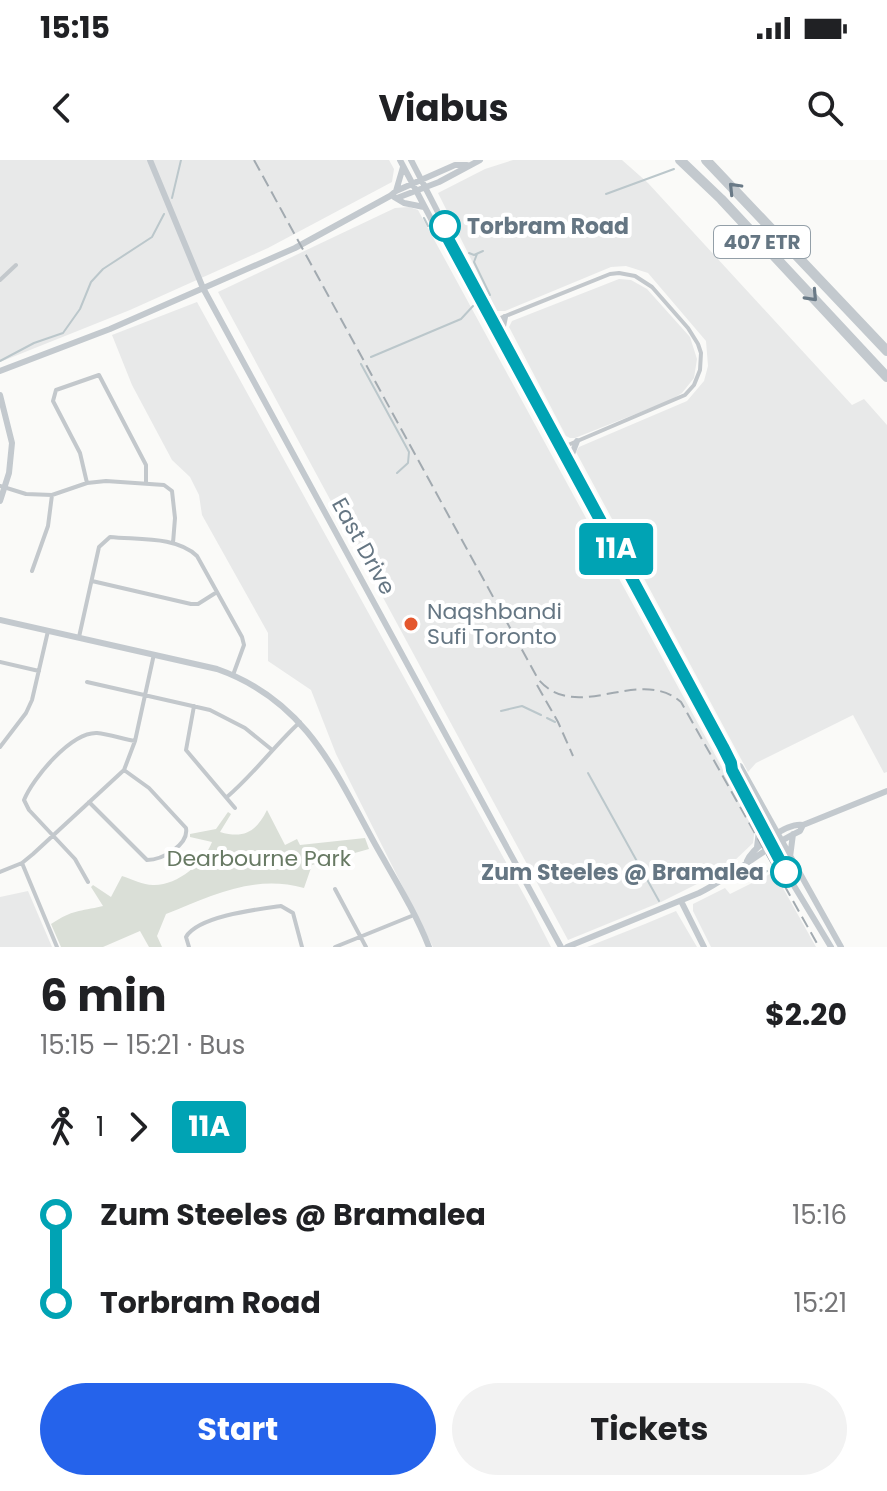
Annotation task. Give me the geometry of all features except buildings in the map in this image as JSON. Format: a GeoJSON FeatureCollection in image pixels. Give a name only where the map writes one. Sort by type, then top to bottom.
{"type":"FeatureCollection","features":[{"type":"Feature","properties":{"kind":"highway","name":"407 ETR"},"geometry":{"type":"LineString","coordinates":[[680,160],[721,199],[887,377]]}},
{"type":"Feature","properties":{"kind":"highway","name":"407 ETR"},"geometry":{"type":"LineString","coordinates":[[706,160],[887,351]]}},
{"type":"Feature","properties":{"kind":"main road","name":"East Drive"},"geometry":{"type":"LineString","coordinates":[[150,160],[203,288],[561,947]]}},
{"type":"Feature","properties":{"kind":"main road"},"geometry":{"type":"LineString","coordinates":[[0,371],[110,329],[300,246],[394,195],[414,187],[425,187],[480,160]]}},
{"type":"Feature","properties":{"kind":"main road"},"geometry":{"type":"LineString","coordinates":[[394,195],[402,163]]}},
{"type":"Feature","properties":{"kind":"main road"},"geometry":{"type":"LineString","coordinates":[[402,163],[438,232],[446,235]]}},
{"type":"Feature","properties":{"kind":"main road"},"geometry":{"type":"LineString","coordinates":[[413,163],[425,170],[444,170]]}},
{"type":"Feature","properties":{"kind":"main road"},"geometry":{"type":"LineString","coordinates":[[413,163],[445,226],[446,235],[731,763],[779,861],[831,947]]}},
{"type":"Feature","properties":{"kind":"main road"},"geometry":{"type":"LineString","coordinates":[[414,187],[421,179],[455,165],[467,165]]}},
{"type":"Feature","properties":{"kind":"main road"},"geometry":{"type":"LineString","coordinates":[[394,195],[404,203],[424,207]]}},
{"type":"Feature","properties":{"kind":"main road"},"geometry":{"type":"LineString","coordinates":[[501,336],[505,317]]}},
{"type":"Feature","properties":{"kind":"main road"},"geometry":{"type":"LineString","coordinates":[[0,395],[12,443],[11,464],[0,501]]}},
{"type":"Feature","properties":{"kind":"main road"},"geometry":{"type":"LineString","coordinates":[[569,462],[577,441]]}},
{"type":"Feature","properties":{"kind":"main road"},"geometry":{"type":"LineString","coordinates":[[0,620],[233,675],[273,697],[300,722],[327,757],[429,947]]}},
{"type":"Feature","properties":{"kind":"main road"},"geometry":{"type":"LineString","coordinates":[[731,763],[740,766],[841,947]]}},
{"type":"Feature","properties":{"kind":"main road"},"geometry":{"type":"LineString","coordinates":[[771,823],[800,831],[803,825],[887,791]]}},
{"type":"Feature","properties":{"kind":"main road"},"geometry":{"type":"LineString","coordinates":[[747,861],[757,847],[760,823]]}},
{"type":"Feature","properties":{"kind":"main road"},"geometry":{"type":"LineString","coordinates":[[567,947],[720,882],[792,830]]}},
{"type":"Feature","properties":{"kind":"main road"},"geometry":{"type":"LineString","coordinates":[[790,857],[792,830]]}},
{"type":"Feature","properties":{"kind":"main road"},"geometry":{"type":"LineString","coordinates":[[757,847],[771,843]]}},
{"type":"Feature","properties":{"kind":"main road"},"geometry":{"type":"LineString","coordinates":[[759,855],[779,861]]}},
{"type":"Feature","properties":{"kind":"main road"},"geometry":{"type":"LineString","coordinates":[[681,901],[704,947]]}},
{"type":"Feature","properties":{"kind":"street"},"geometry":{"type":"LineString","coordinates":[[0,280],[16,265]]}},
{"type":"Feature","properties":{"kind":"street"},"geometry":{"type":"LineString","coordinates":[[493,321],[619,273],[646,281],[694,337],[701,353],[700,370],[694,385],[685,395],[561,448]]}},
{"type":"Feature","properties":{"kind":"street"},"geometry":{"type":"LineString","coordinates":[[87,483],[80,453],[53,401],[53,395],[56,390],[99,375],[146,465],[146,483]]}},
{"type":"Feature","properties":{"kind":"street"},"geometry":{"type":"LineString","coordinates":[[2,487],[26,494],[52,495],[87,483],[164,485],[172,491],[175,518],[173,543]]}},
{"type":"Feature","properties":{"kind":"street"},"geometry":{"type":"LineString","coordinates":[[32,571],[48,526],[52,495]]}},
{"type":"Feature","properties":{"kind":"street"},"geometry":{"type":"LineString","coordinates":[[79,637],[99,547],[104,540],[110,537],[173,543],[187,547],[197,556],[244,645],[233,675]]}},
{"type":"Feature","properties":{"kind":"street"},"geometry":{"type":"LineString","coordinates":[[92,581],[191,604],[198,604],[217,592]]}},
{"type":"Feature","properties":{"kind":"street"},"geometry":{"type":"LineString","coordinates":[[0,747],[26,713],[48,631]]}},
{"type":"Feature","properties":{"kind":"street"},"geometry":{"type":"LineString","coordinates":[[0,872],[22,863],[124,770],[135,741],[154,654]]}},
{"type":"Feature","properties":{"kind":"street"},"geometry":{"type":"LineString","coordinates":[[0,662],[39,671]]}},
{"type":"Feature","properties":{"kind":"street"},"geometry":{"type":"LineString","coordinates":[[87,682],[194,706],[230,719],[271,749]]}},
{"type":"Feature","properties":{"kind":"street"},"geometry":{"type":"LineString","coordinates":[[194,706],[186,750],[235,808]]}},
{"type":"Feature","properties":{"kind":"street"},"geometry":{"type":"LineString","coordinates":[[227,797],[300,722]]}},
{"type":"Feature","properties":{"kind":"street"},"geometry":{"type":"LineString","coordinates":[[88,882],[75,859],[29,810],[24,800],[49,764],[69,744],[97,733],[135,741]]}},
{"type":"Feature","properties":{"kind":"street"},"geometry":{"type":"LineString","coordinates":[[89,802],[147,860],[156,859],[183,843],[187,836],[186,828],[149,788],[124,770]]}},
{"type":"Feature","properties":{"kind":"street"},"geometry":{"type":"LineString","coordinates":[[22,863],[57,947]]}},
{"type":"Feature","properties":{"kind":"street"},"geometry":{"type":"LineString","coordinates":[[335,889],[366,947]]}},
{"type":"Feature","properties":{"kind":"street"},"geometry":{"type":"LineString","coordinates":[[189,947],[186,937],[195,928],[229,914],[281,906],[293,913],[302,947]]}},
{"type":"Feature","properties":{"kind":"street"},"geometry":{"type":"LineString","coordinates":[[335,947],[414,915]]}},
{"type":"Feature","properties":{"kind":"shaded area"},"geometry":{"type":"Polygon","coordinates":[[[0,160],[389,160],[394,169],[392,182],[268,248],[130,310],[0,362],[0,160]]]}},
{"type":"Feature","properties":{"kind":"shaded area"},"geometry":{"type":"Polygon","coordinates":[[[513,160],[622,160],[648,183],[852,405],[864,399],[887,425],[887,772],[884,773],[853,715],[756,763],[748,772],[576,452],[579,447],[687,401],[704,381],[708,366],[706,341],[648,273],[626,266],[611,267],[505,311],[497,311],[438,193],[485,169],[513,160]]]}},
{"type":"Feature","properties":{"kind":"shaded area"},"geometry":{"type":"Polygon","coordinates":[[[395,208],[418,210],[755,828],[753,843],[732,863],[707,879],[661,902],[568,940],[218,292],[395,208]]]}},
{"type":"Feature","properties":{"kind":"shaded area"},"geometry":{"type":"Polygon","coordinates":[[[619,279],[631,280],[647,289],[690,337],[697,359],[694,378],[682,393],[671,400],[570,438],[566,436],[509,327],[512,321],[619,279]]]}},
{"type":"Feature","properties":{"kind":"shaded area"},"geometry":{"type":"Polygon","coordinates":[[[197,302],[551,947],[433,947],[336,754],[311,690],[268,661],[268,633],[202,515],[199,495],[190,477],[172,460],[132,385],[112,335],[197,302]]]}},
{"type":"Feature","properties":{"kind":"shaded area"},"geometry":{"type":"Polygon","coordinates":[[[774,872],[816,947],[711,947],[693,911],[693,904],[725,888],[730,894],[774,872]]]}},
{"type":"Feature","properties":{"kind":"shaded area"},"geometry":{"type":"Polygon","coordinates":[[[28,891],[52,947],[0,947],[0,897],[28,891]]]}},
{"type":"Feature","properties":{"kind":"shaded area"},"geometry":{"type":"Polygon","coordinates":[[[676,911],[697,947],[587,947],[645,924],[676,911]]]}},
{"type":"Feature","properties":{"kind":"green space","name":"Dearbourne Park"},"geometry":{"type":"Polygon","coordinates":[[[267,810],[285,845],[297,839],[300,845],[365,838],[369,849],[312,865],[304,888],[285,884],[250,885],[216,894],[166,914],[157,936],[162,947],[149,947],[140,931],[103,947],[61,947],[51,924],[71,913],[103,906],[91,887],[93,885],[111,897],[122,876],[149,885],[171,882],[196,865],[212,842],[190,837],[190,834],[216,829],[228,812],[231,814],[220,832],[243,834],[258,824],[267,810]]]}},
{"type":"Feature","properties":{"kind":"waterway"},"geometry":{"type":"LineString","coordinates":[[172,198],[181,160]]}},
{"type":"Feature","properties":{"kind":"waterway"},"geometry":{"type":"LineString","coordinates":[[606,194],[674,169]]}},
{"type":"Feature","properties":{"kind":"waterway"},"geometry":{"type":"LineString","coordinates":[[0,361],[34,343],[63,333],[80,309],[91,282],[103,269],[152,237],[164,214]]}},
{"type":"Feature","properties":{"kind":"waterway"},"geometry":{"type":"LineString","coordinates":[[424,218],[428,226]]}},
{"type":"Feature","properties":{"kind":"waterway"},"geometry":{"type":"LineString","coordinates":[[469,253],[474,255],[483,251]]}},
{"type":"Feature","properties":{"kind":"waterway"},"geometry":{"type":"LineString","coordinates":[[477,254],[474,262],[490,295]]}},
{"type":"Feature","properties":{"kind":"waterway"},"geometry":{"type":"LineString","coordinates":[[371,357],[461,319],[473,306]]}},
{"type":"Feature","properties":{"kind":"waterway"},"geometry":{"type":"LineString","coordinates":[[361,364],[409,452],[408,463],[397,473]]}},
{"type":"Feature","properties":{"kind":"waterway"},"geometry":{"type":"LineString","coordinates":[[501,711],[522,706],[541,715]]}},
{"type":"Feature","properties":{"kind":"waterway"},"geometry":{"type":"LineString","coordinates":[[547,718],[555,722]]}},
{"type":"Feature","properties":{"kind":"waterway"},"geometry":{"type":"LineString","coordinates":[[588,773],[659,901]]}},
{"type":"Feature","properties":{"kind":"waterway"},"geometry":{"type":"LineString","coordinates":[[754,878],[767,871]]}},
{"type":"Feature","properties":{"kind":"railway"},"geometry":{"type":"LineString","coordinates":[[254,160],[538,679],[554,692],[571,697],[646,689],[664,692],[681,702],[819,947]]}},
{"type":"Feature","properties":{"kind":"railway"},"geometry":{"type":"LineString","coordinates":[[537,685],[573,756]]}},
{"type":"Feature","properties":{"kind":"bus line","name":"11A"},"geometry":{"type":"LineString","coordinates":[[445,226],[446,235],[723,747],[786,872]]}},
{"type":"Feature","properties":{"kind":"place","name":"Torbram Road"},"geometry":{"type":"Point","coordinates":[445,226]}},
{"type":"Feature","properties":{"kind":"place","name":"Naqshbandi Sufi Toronto"},"geometry":{"type":"Point","coordinates":[411,624]}},
{"type":"Feature","properties":{"kind":"place","name":"Zum Steeles @ Bramalea"},"geometry":{"type":"Point","coordinates":[786,872]}}]}
